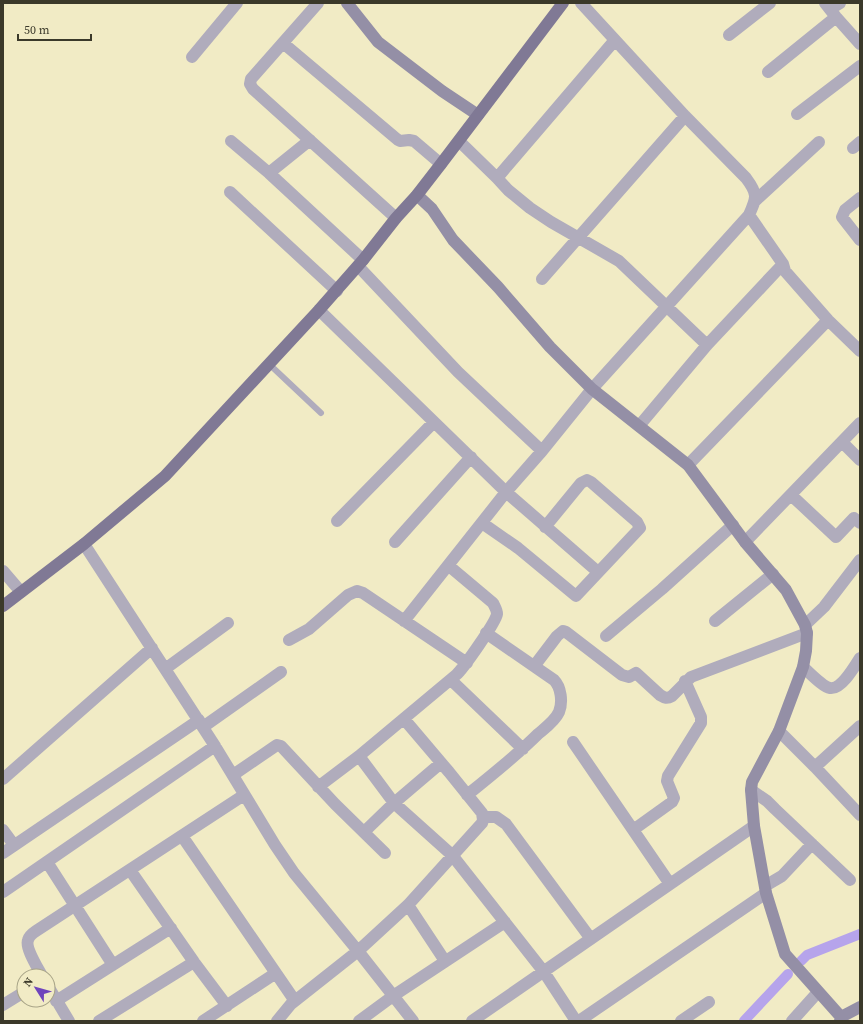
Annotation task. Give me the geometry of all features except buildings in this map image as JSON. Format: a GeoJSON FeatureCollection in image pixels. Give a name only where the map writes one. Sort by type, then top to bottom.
{"type":"FeatureCollection","features":[{"type":"Feature","properties":{"kind":"main road"},"geometry":{"type":"LineString","coordinates":[[3,606],[84,544],[165,476],[337,291],[396,218],[418,195],[563,3]]}},
{"type":"Feature","properties":{"kind":"street"},"geometry":{"type":"LineString","coordinates":[[192,57],[237,3]]}},
{"type":"Feature","properties":{"kind":"street"},"geometry":{"type":"LineString","coordinates":[[318,3],[251,79],[250,84],[253,89],[396,218]]}},
{"type":"Feature","properties":{"kind":"street"},"geometry":{"type":"LineString","coordinates":[[346,3],[378,42],[442,91],[478,115]]}},
{"type":"Feature","properties":{"kind":"street"},"geometry":{"type":"LineString","coordinates":[[581,3],[685,116],[746,178],[754,188],[755,201]]}},
{"type":"Feature","properties":{"kind":"street"},"geometry":{"type":"LineString","coordinates":[[729,35],[770,3]]}},
{"type":"Feature","properties":{"kind":"street"},"geometry":{"type":"LineString","coordinates":[[768,72],[833,8],[860,44]]}},
{"type":"Feature","properties":{"kind":"street"},"geometry":{"type":"LineString","coordinates":[[498,178],[615,40]]}},
{"type":"Feature","properties":{"kind":"street"},"geometry":{"type":"LineString","coordinates":[[283,43],[400,142],[409,140],[414,141],[441,164]]}},
{"type":"Feature","properties":{"kind":"street"},"geometry":{"type":"LineString","coordinates":[[797,114],[860,66]]}},
{"type":"Feature","properties":{"kind":"street"},"geometry":{"type":"LineString","coordinates":[[542,280],[685,116]]}},
{"type":"Feature","properties":{"kind":"street"},"geometry":{"type":"LineString","coordinates":[[270,173],[310,140]]}},
{"type":"Feature","properties":{"kind":"street"},"geometry":{"type":"LineString","coordinates":[[231,141],[270,173],[361,263],[458,372],[542,451]]}},
{"type":"Feature","properties":{"kind":"street"},"geometry":{"type":"LineString","coordinates":[[458,141],[498,178],[508,190],[530,208],[551,222],[619,261],[708,345]]}},
{"type":"Feature","properties":{"kind":"street"},"geometry":{"type":"LineString","coordinates":[[404,621],[506,492],[542,451],[592,389],[749,215],[755,201],[819,142]]}},
{"type":"Feature","properties":{"kind":"street"},"geometry":{"type":"LineString","coordinates":[[230,192],[337,291]]}},
{"type":"Feature","properties":{"kind":"street"},"geometry":{"type":"LineString","coordinates":[[418,195],[432,209],[453,240],[498,287],[550,347],[592,389],[688,465],[745,542],[786,590],[806,629],[806,651],[803,667],[779,731],[752,782],[751,790],[754,826],[765,890],[785,954],[840,1019],[860,1006]]}},
{"type":"Feature","properties":{"kind":"street"},"geometry":{"type":"LineString","coordinates":[[860,198],[845,210],[842,217],[860,240]]}},
{"type":"Feature","properties":{"kind":"street"},"geometry":{"type":"LineString","coordinates":[[749,215],[783,264],[785,271],[828,320],[860,352]]}},
{"type":"Feature","properties":{"kind":"street"},"geometry":{"type":"LineString","coordinates":[[639,426],[708,345],[783,264]]}},
{"type":"Feature","properties":{"kind":"street"},"geometry":{"type":"LineString","coordinates":[[319,310],[506,492],[598,572]]}},
{"type":"Feature","properties":{"kind":"street"},"geometry":{"type":"LineString","coordinates":[[688,465],[828,320]]}},
{"type":"Feature","properties":{"kind":"street"},"geometry":{"type":"LineString","coordinates":[[337,521],[434,422]]}},
{"type":"Feature","properties":{"kind":"street"},"geometry":{"type":"LineString","coordinates":[[745,542],[860,423]]}},
{"type":"Feature","properties":{"kind":"street"},"geometry":{"type":"LineString","coordinates":[[842,442],[860,460]]}},
{"type":"Feature","properties":{"kind":"street"},"geometry":{"type":"LineString","coordinates":[[395,542],[471,457]]}},
{"type":"Feature","properties":{"kind":"street"},"geometry":{"type":"LineString","coordinates":[[482,523],[518,548],[574,595],[578,595],[640,528],[637,522],[587,480],[581,483],[545,527]]}},
{"type":"Feature","properties":{"kind":"street"},"geometry":{"type":"LineString","coordinates":[[791,495],[836,537],[854,518],[860,523]]}},
{"type":"Feature","properties":{"kind":"street"},"geometry":{"type":"LineString","coordinates":[[606,636],[662,589],[732,525]]}},
{"type":"Feature","properties":{"kind":"street"},"geometry":{"type":"LineString","coordinates":[[84,544],[201,723],[244,795],[294,873],[413,1021]]}},
{"type":"Feature","properties":{"kind":"street"},"geometry":{"type":"LineString","coordinates":[[535,665],[557,636],[563,631],[622,675],[629,677],[636,673],[665,698],[672,696],[685,681],[691,677],[806,629],[860,560]]}},
{"type":"Feature","properties":{"kind":"street"},"geometry":{"type":"LineString","coordinates":[[318,787],[359,756],[463,668],[494,621],[497,615],[497,609],[493,603],[449,566]]}},
{"type":"Feature","properties":{"kind":"street"},"geometry":{"type":"LineString","coordinates":[[3,571],[21,592]]}},
{"type":"Feature","properties":{"kind":"street"},"geometry":{"type":"LineString","coordinates":[[715,621],[773,574]]}},
{"type":"Feature","properties":{"kind":"street"},"geometry":{"type":"LineString","coordinates":[[289,640],[309,629],[348,596],[357,591],[363,593],[466,663]]}},
{"type":"Feature","properties":{"kind":"street"},"geometry":{"type":"LineString","coordinates":[[165,669],[228,624]]}},
{"type":"Feature","properties":{"kind":"street"},"geometry":{"type":"LineString","coordinates":[[467,795],[523,749],[552,721],[559,713],[561,704],[558,683],[535,665],[486,633]]}},
{"type":"Feature","properties":{"kind":"street"},"geometry":{"type":"LineString","coordinates":[[3,778],[152,648]]}},
{"type":"Feature","properties":{"kind":"street"},"geometry":{"type":"LineString","coordinates":[[803,667],[824,685],[830,688],[835,687],[846,678],[860,658]]}},
{"type":"Feature","properties":{"kind":"street"},"geometry":{"type":"LineString","coordinates":[[3,853],[281,672]]}},
{"type":"Feature","properties":{"kind":"street"},"geometry":{"type":"LineString","coordinates":[[450,680],[523,749]]}},
{"type":"Feature","properties":{"kind":"street"},"geometry":{"type":"LineString","coordinates":[[633,830],[672,802],[674,798],[667,781],[668,776],[701,723],[701,717],[685,681]]}},
{"type":"Feature","properties":{"kind":"street"},"geometry":{"type":"LineString","coordinates":[[277,1021],[281,1014],[295,1001],[358,952],[408,905],[482,823],[482,813],[404,719]]}},
{"type":"Feature","properties":{"kind":"street"},"geometry":{"type":"LineString","coordinates":[[815,767],[860,726]]}},
{"type":"Feature","properties":{"kind":"street"},"geometry":{"type":"LineString","coordinates":[[779,731],[858,810]]}},
{"type":"Feature","properties":{"kind":"street"},"geometry":{"type":"LineString","coordinates":[[573,742],[670,884]]}},
{"type":"Feature","properties":{"kind":"street"},"geometry":{"type":"LineString","coordinates":[[233,775],[277,745],[281,746],[318,787],[385,853]]}},
{"type":"Feature","properties":{"kind":"street"},"geometry":{"type":"LineString","coordinates":[[3,892],[215,746]]}},
{"type":"Feature","properties":{"kind":"street"},"geometry":{"type":"LineString","coordinates":[[359,756],[394,803],[452,856],[544,972],[576,1021]]}},
{"type":"Feature","properties":{"kind":"street"},"geometry":{"type":"LineString","coordinates":[[364,832],[394,803],[441,763]]}},
{"type":"Feature","properties":{"kind":"street"},"geometry":{"type":"LineString","coordinates":[[751,790],[767,801],[850,880]]}},
{"type":"Feature","properties":{"kind":"street"},"geometry":{"type":"LineString","coordinates":[[38,968],[27,947],[27,941],[36,931],[244,795]]}},
{"type":"Feature","properties":{"kind":"street"},"geometry":{"type":"LineString","coordinates":[[483,817],[496,817],[506,824],[590,939]]}},
{"type":"Feature","properties":{"kind":"street"},"geometry":{"type":"LineString","coordinates":[[472,1021],[754,826]]}},
{"type":"Feature","properties":{"kind":"street"},"geometry":{"type":"LineString","coordinates":[[3,830],[14,845]]}},
{"type":"Feature","properties":{"kind":"street"},"geometry":{"type":"LineString","coordinates":[[182,836],[295,1001]]}},
{"type":"Feature","properties":{"kind":"street"},"geometry":{"type":"LineString","coordinates":[[579,1021],[765,890],[782,876],[812,844]]}},
{"type":"Feature","properties":{"kind":"street"},"geometry":{"type":"LineString","coordinates":[[47,862],[113,965]]}},
{"type":"Feature","properties":{"kind":"street"},"geometry":{"type":"LineString","coordinates":[[130,870],[194,962],[227,1006]]}},
{"type":"Feature","properties":{"kind":"street"},"geometry":{"type":"LineString","coordinates":[[408,905],[445,961]]}},
{"type":"Feature","properties":{"kind":"street"},"geometry":{"type":"LineString","coordinates":[[359,1021],[393,996],[505,922]]}},
{"type":"Feature","properties":{"kind":"street"},"geometry":{"type":"LineString","coordinates":[[69,1021],[56,1001],[170,928]]}},
{"type":"Feature","properties":{"kind":"street"},"geometry":{"type":"LineString","coordinates":[[99,1021],[194,962]]}},
{"type":"Feature","properties":{"kind":"street"},"geometry":{"type":"LineString","coordinates":[[203,1021],[276,973]]}},
{"type":"Feature","properties":{"kind":"street"},"geometry":{"type":"LineString","coordinates":[[792,1021],[818,992]]}},
{"type":"Feature","properties":{"kind":"street"},"geometry":{"type":"LineString","coordinates":[[3,1005],[16,997]]}},
{"type":"Feature","properties":{"kind":"street"},"geometry":{"type":"LineString","coordinates":[[681,1021],[709,1002]]}},
{"type":"Feature","properties":{"kind":"lane"},"geometry":{"type":"LineString","coordinates":[[269,364],[321,413]]}},
{"type":"Feature","properties":{"kind":"waterway"},"geometry":{"type":"LineString","coordinates":[[801,961],[807,955],[860,934]]}},
{"type":"Feature","properties":{"kind":"waterway"},"geometry":{"type":"LineString","coordinates":[[744,1021],[788,974]]}}]}
